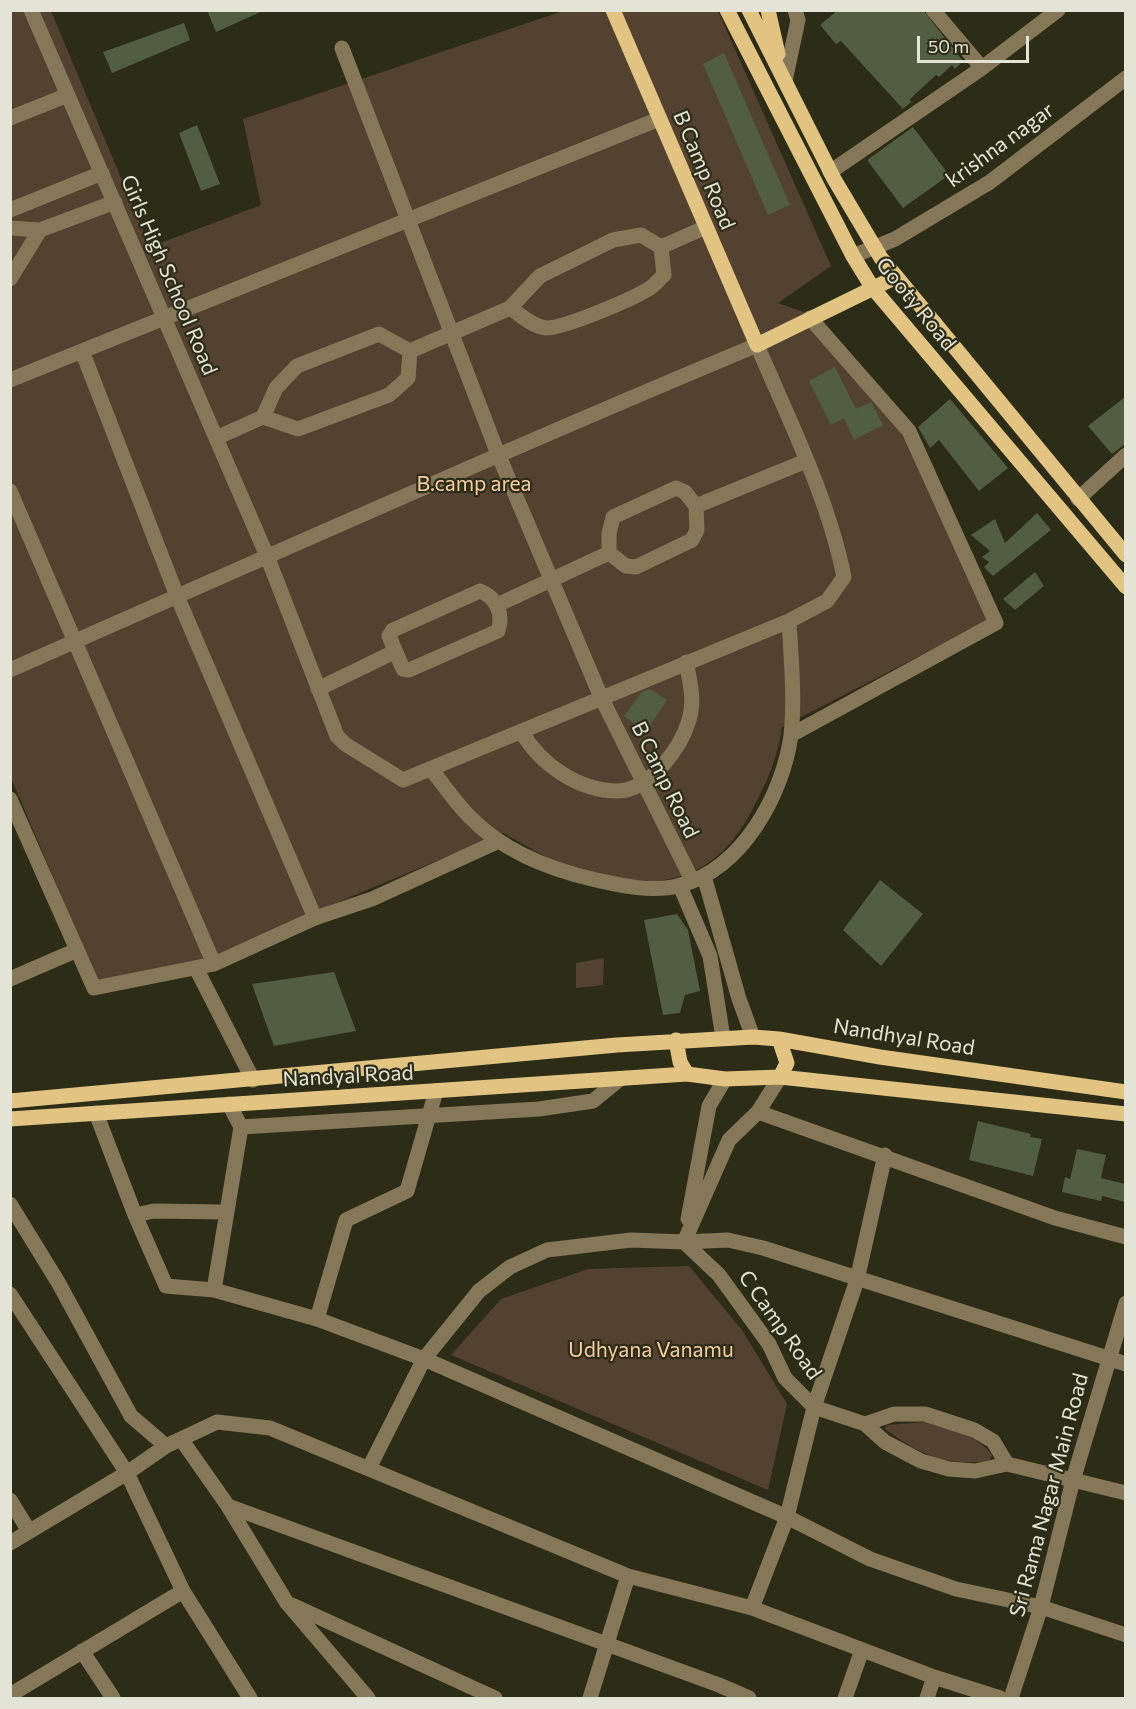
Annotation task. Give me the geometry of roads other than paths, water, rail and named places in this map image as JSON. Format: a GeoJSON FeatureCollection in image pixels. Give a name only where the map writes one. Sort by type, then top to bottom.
{"type":"FeatureCollection","features":[{"type":"Feature","properties":{"kind":"main road","name":"B Camp Road"},"geometry":{"type":"LineString","coordinates":[[613,10],[757,345]]}},
{"type":"Feature","properties":{"kind":"main road","name":"Gooty Road"},"geometry":{"type":"LineString","coordinates":[[727,10],[853,256],[872,287],[1125,587]]}},
{"type":"Feature","properties":{"kind":"main road","name":"Gooty Road"},"geometry":{"type":"LineString","coordinates":[[749,10],[830,172],[875,249],[1125,555]]}},
{"type":"Feature","properties":{"kind":"main road"},"geometry":{"type":"LineString","coordinates":[[768,10],[784,81]]}},
{"type":"Feature","properties":{"kind":"main road"},"geometry":{"type":"LineString","coordinates":[[757,345],[896,277]]}},
{"type":"Feature","properties":{"kind":"main road"},"geometry":{"type":"LineString","coordinates":[[780,1039],[787,1063],[780,1077]]}},
{"type":"Feature","properties":{"kind":"main road","name":"Nandhyal Road"},"geometry":{"type":"LineString","coordinates":[[676,1040],[780,1039],[880,1057],[1125,1092]]}},
{"type":"Feature","properties":{"kind":"main road"},"geometry":{"type":"LineString","coordinates":[[676,1040],[680,1062],[687,1074]]}},
{"type":"Feature","properties":{"kind":"main road","name":"Nandyal Road"},"geometry":{"type":"LineString","coordinates":[[10,1101],[676,1040]]}},
{"type":"Feature","properties":{"kind":"main road","name":"Nandyal Road"},"geometry":{"type":"LineString","coordinates":[[10,1119],[687,1074],[725,1079],[780,1077],[1125,1114]]}},
{"type":"Feature","properties":{"kind":"street","name":"Girls High School Road"},"geometry":{"type":"LineString","coordinates":[[31,10],[267,556],[337,736],[345,744],[403,780],[431,769]]}},
{"type":"Feature","properties":{"kind":"street"},"geometry":{"type":"LineString","coordinates":[[784,81],[798,20],[795,10]]}},
{"type":"Feature","properties":{"kind":"street"},"geometry":{"type":"LineString","coordinates":[[933,10],[982,68]]}},
{"type":"Feature","properties":{"kind":"street"},"geometry":{"type":"LineString","coordinates":[[830,172],[982,68],[1058,10]]}},
{"type":"Feature","properties":{"kind":"street","name":"B Camp Road"},"geometry":{"type":"LineString","coordinates":[[342,48],[498,454],[601,697],[692,881],[753,1038]]}},
{"type":"Feature","properties":{"kind":"street","name":"krishna nagar"},"geometry":{"type":"LineString","coordinates":[[853,256],[895,239],[990,182],[1125,78]]}},
{"type":"Feature","properties":{"kind":"street"},"geometry":{"type":"LineString","coordinates":[[10,118],[68,95]]}},
{"type":"Feature","properties":{"kind":"street"},"geometry":{"type":"LineString","coordinates":[[10,380],[164,316],[408,222],[659,119]]}},
{"type":"Feature","properties":{"kind":"street"},"geometry":{"type":"LineString","coordinates":[[10,210],[102,173]]}},
{"type":"Feature","properties":{"kind":"street"},"geometry":{"type":"LineString","coordinates":[[10,228],[40,230],[115,202]]}},
{"type":"Feature","properties":{"kind":"street"},"geometry":{"type":"LineString","coordinates":[[661,247],[706,227]]}},
{"type":"Feature","properties":{"kind":"street"},"geometry":{"type":"LineString","coordinates":[[10,279],[40,230]]}},
{"type":"Feature","properties":{"kind":"street"},"geometry":{"type":"LineString","coordinates":[[410,351],[510,308],[540,276],[613,240],[641,235],[661,247]]}},
{"type":"Feature","properties":{"kind":"street"},"geometry":{"type":"LineString","coordinates":[[510,308],[532,324],[545,328],[561,326],[651,288],[664,275],[661,247]]}},
{"type":"Feature","properties":{"kind":"street"},"geometry":{"type":"LineString","coordinates":[[791,735],[996,623],[909,431],[810,318]]}},
{"type":"Feature","properties":{"kind":"street"},"geometry":{"type":"LineString","coordinates":[[216,438],[263,417],[276,388],[297,366],[379,334],[410,351]]}},
{"type":"Feature","properties":{"kind":"street"},"geometry":{"type":"LineString","coordinates":[[10,670],[498,454],[757,345],[806,461],[838,549],[844,577],[827,601],[789,621],[431,769],[471,818],[499,841],[543,864],[583,877],[634,889],[692,881],[726,860],[750,835],[768,804],[783,768],[791,735],[789,621]]}},
{"type":"Feature","properties":{"kind":"street"},"geometry":{"type":"LineString","coordinates":[[82,351],[177,596],[315,918]]}},
{"type":"Feature","properties":{"kind":"street"},"geometry":{"type":"LineString","coordinates":[[263,417],[298,429],[389,395],[408,378],[410,351]]}},
{"type":"Feature","properties":{"kind":"street"},"geometry":{"type":"LineString","coordinates":[[1078,499],[1125,455]]}},
{"type":"Feature","properties":{"kind":"street"},"geometry":{"type":"LineString","coordinates":[[696,506],[806,461]]}},
{"type":"Feature","properties":{"kind":"street"},"geometry":{"type":"LineString","coordinates":[[676,488],[685,492],[696,506],[697,530],[692,540],[636,567],[626,566],[609,554],[609,534],[613,517],[676,488]]}},
{"type":"Feature","properties":{"kind":"street"},"geometry":{"type":"LineString","coordinates":[[10,491],[77,641],[214,964]]}},
{"type":"Feature","properties":{"kind":"street"},"geometry":{"type":"LineString","coordinates":[[497,605],[609,554]]}},
{"type":"Feature","properties":{"kind":"street"},"geometry":{"type":"LineString","coordinates":[[480,591],[491,595],[497,605],[501,621],[498,631],[410,670],[403,669],[389,636],[393,630],[480,591]]}},
{"type":"Feature","properties":{"kind":"street"},"geometry":{"type":"LineString","coordinates":[[318,689],[394,652]]}},
{"type":"Feature","properties":{"kind":"street"},"geometry":{"type":"LineString","coordinates":[[521,731],[531,747],[557,772],[591,785],[619,791],[643,782],[652,777],[675,750],[689,720],[692,690],[686,662]]}},
{"type":"Feature","properties":{"kind":"street"},"geometry":{"type":"LineString","coordinates":[[10,799],[94,988],[214,964],[315,918],[372,899],[499,841]]}},
{"type":"Feature","properties":{"kind":"street"},"geometry":{"type":"LineString","coordinates":[[692,881],[710,956],[723,1038]]}},
{"type":"Feature","properties":{"kind":"street"},"geometry":{"type":"LineString","coordinates":[[10,978],[77,950]]}},
{"type":"Feature","properties":{"kind":"street"},"geometry":{"type":"LineString","coordinates":[[196,969],[253,1080]]}},
{"type":"Feature","properties":{"kind":"street"},"geometry":{"type":"LineString","coordinates":[[684,1242],[729,1140],[758,1112],[780,1077]]}},
{"type":"Feature","properties":{"kind":"street"},"geometry":{"type":"LineString","coordinates":[[241,1126],[539,1109],[593,1101],[620,1079]]}},
{"type":"Feature","properties":{"kind":"street"},"geometry":{"type":"LineString","coordinates":[[684,1242],[709,1106],[725,1079]]}},
{"type":"Feature","properties":{"kind":"street"},"geometry":{"type":"LineString","coordinates":[[317,1319],[346,1220],[407,1191],[436,1091]]}},
{"type":"Feature","properties":{"kind":"street"},"geometry":{"type":"LineString","coordinates":[[214,1290],[241,1126],[229,1104]]}},
{"type":"Feature","properties":{"kind":"street"},"geometry":{"type":"LineString","coordinates":[[758,1112],[885,1155],[1055,1218],[1125,1237]]}},
{"type":"Feature","properties":{"kind":"street"},"geometry":{"type":"LineString","coordinates":[[96,1113],[135,1215],[166,1286],[214,1290],[317,1319],[423,1359],[787,1517],[870,1559],[956,1589],[1041,1607],[1125,1635]]}},
{"type":"Feature","properties":{"kind":"street"},"geometry":{"type":"LineString","coordinates":[[752,1608],[787,1517],[814,1407],[857,1280],[885,1155]]}},
{"type":"Feature","properties":{"kind":"street"},"geometry":{"type":"LineString","coordinates":[[10,1204],[58,1282],[132,1416],[166,1446]]}},
{"type":"Feature","properties":{"kind":"street"},"geometry":{"type":"LineString","coordinates":[[135,1215],[154,1211],[226,1212]]}},
{"type":"Feature","properties":{"kind":"street"},"geometry":{"type":"LineString","coordinates":[[369,1468],[423,1359],[478,1291],[510,1266],[547,1250],[631,1239],[684,1242],[728,1240],[763,1248],[1125,1364]]}},
{"type":"Feature","properties":{"kind":"street","name":"C Camp Road"},"geometry":{"type":"LineString","coordinates":[[684,1242],[719,1275],[741,1302],[769,1344],[785,1378],[814,1407]]}},
{"type":"Feature","properties":{"kind":"street"},"geometry":{"type":"LineString","coordinates":[[10,1294],[127,1473],[183,1591],[250,1698]]}},
{"type":"Feature","properties":{"kind":"street","name":"Sri Rama Nagar Main Road"},"geometry":{"type":"LineString","coordinates":[[1011,1698],[1041,1607],[1073,1480],[1125,1303]]}},
{"type":"Feature","properties":{"kind":"street"},"geometry":{"type":"LineString","coordinates":[[814,1407],[865,1424],[885,1442],[921,1461],[948,1469],[975,1471],[1007,1464],[1125,1492]]}},
{"type":"Feature","properties":{"kind":"street"},"geometry":{"type":"LineString","coordinates":[[865,1424],[894,1414],[925,1414],[974,1430],[993,1441],[1007,1464]]}},
{"type":"Feature","properties":{"kind":"street"},"geometry":{"type":"LineString","coordinates":[[10,1543],[127,1473],[166,1446],[217,1422],[270,1428],[628,1576],[752,1608],[934,1677],[1000,1698]]}},
{"type":"Feature","properties":{"kind":"street"},"geometry":{"type":"LineString","coordinates":[[181,1439],[228,1506],[287,1603],[368,1698]]}},
{"type":"Feature","properties":{"kind":"street"},"geometry":{"type":"LineString","coordinates":[[10,1500],[29,1532]]}},
{"type":"Feature","properties":{"kind":"street"},"geometry":{"type":"LineString","coordinates":[[228,1506],[719,1684],[749,1698]]}},
{"type":"Feature","properties":{"kind":"street"},"geometry":{"type":"LineString","coordinates":[[590,1698],[628,1576]]}},
{"type":"Feature","properties":{"kind":"street"},"geometry":{"type":"LineString","coordinates":[[10,1695],[183,1591]]}},
{"type":"Feature","properties":{"kind":"street"},"geometry":{"type":"LineString","coordinates":[[287,1603],[495,1698]]}},
{"type":"Feature","properties":{"kind":"street"},"geometry":{"type":"LineString","coordinates":[[845,1698],[862,1650]]}},
{"type":"Feature","properties":{"kind":"street"},"geometry":{"type":"LineString","coordinates":[[82,1651],[113,1698]]}},
{"type":"Feature","properties":{"kind":"street"},"geometry":{"type":"LineString","coordinates":[[927,1698],[934,1677]]}},
{"type":"Feature","properties":{"kind":"park label","name":"B.camp area"},"geometry":{"type":"Point","coordinates":[474,484]}},
{"type":"Feature","properties":{"kind":"park label","name":"Udhyana Vanamu"},"geometry":{"type":"Point","coordinates":[651,1350]}}]}
